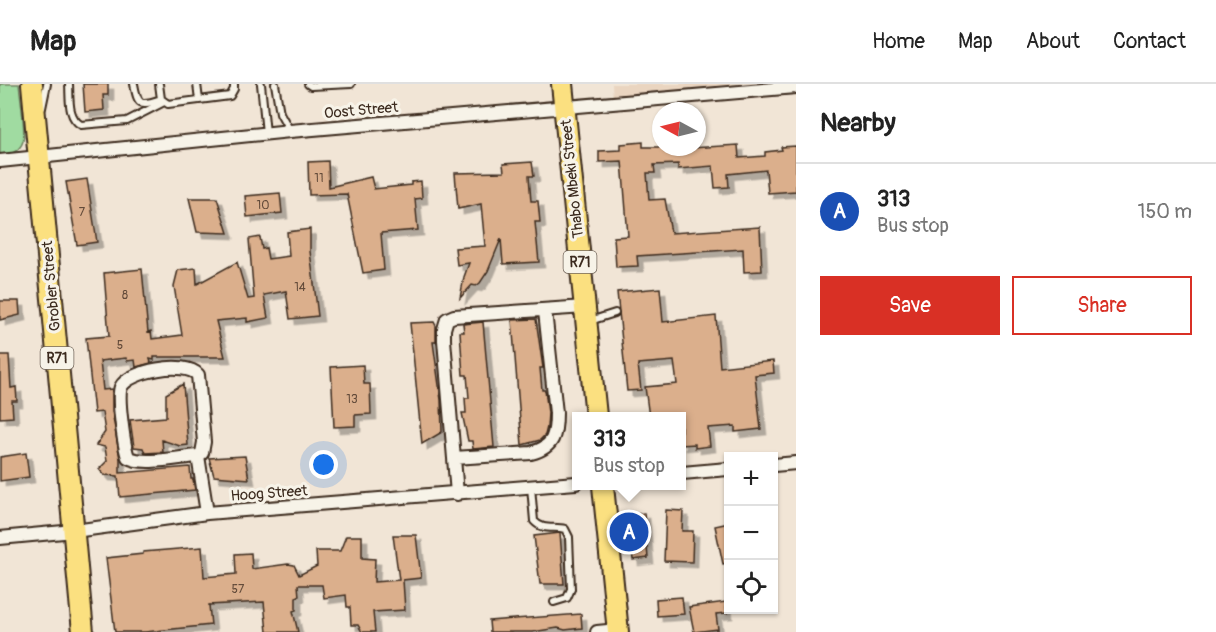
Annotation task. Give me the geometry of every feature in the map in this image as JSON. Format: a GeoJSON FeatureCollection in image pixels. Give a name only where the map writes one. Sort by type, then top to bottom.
{"type":"FeatureCollection","features":[{"type":"Feature","properties":{"kind":"main road","name":"Grobler Street"},"geometry":{"type":"LineString","coordinates":[[32,84],[83,632]]}},
{"type":"Feature","properties":{"kind":"main road","name":"Thabo Mbeki Street"},"geometry":{"type":"LineString","coordinates":[[562,84],[595,412]]}},
{"type":"Feature","properties":{"kind":"main road"},"geometry":{"type":"LineString","coordinates":[[603,490],[618,631]]}},
{"type":"Feature","properties":{"kind":"street","name":"Oost Street"},"geometry":{"type":"LineString","coordinates":[[0,161],[290,131],[796,87]]}},
{"type":"Feature","properties":{"kind":"street"},"geometry":{"type":"LineString","coordinates":[[454,458],[531,453],[549,445],[556,427],[556,413],[545,311]]}},
{"type":"Feature","properties":{"kind":"street"},"geometry":{"type":"LineString","coordinates":[[457,494],[444,340],[447,319],[454,316],[545,311],[585,314]]}},
{"type":"Feature","properties":{"kind":"street"},"geometry":{"type":"LineString","coordinates":[[176,367],[195,371],[199,380],[204,442],[202,453],[198,456],[148,461],[128,457],[120,395],[124,382],[136,376],[165,368],[176,367]]}},
{"type":"Feature","properties":{"kind":"street"},"geometry":{"type":"LineString","coordinates":[[198,456],[207,513]]}},
{"type":"Feature","properties":{"kind":"street"},"geometry":{"type":"LineString","coordinates":[[778,465],[796,464]]}},
{"type":"Feature","properties":{"kind":"street"},"geometry":{"type":"LineString","coordinates":[[686,473],[724,469]]}},
{"type":"Feature","properties":{"kind":"street","name":"Hoog Street"},"geometry":{"type":"LineString","coordinates":[[0,538],[74,531],[207,513],[572,483]]}},
{"type":"Feature","properties":{"kind":"street"},"geometry":{"type":"LineString","coordinates":[[597,632],[618,631]]}},
{"type":"Feature","properties":{"kind":"lane"},"geometry":{"type":"LineString","coordinates":[[36,132],[47,84]]}},
{"type":"Feature","properties":{"kind":"lane"},"geometry":{"type":"LineString","coordinates":[[69,84],[71,113],[75,122],[81,125],[127,121],[162,100]]}},
{"type":"Feature","properties":{"kind":"lane"},"geometry":{"type":"LineString","coordinates":[[134,84],[137,99],[140,102],[145,104],[162,100]]}},
{"type":"Feature","properties":{"kind":"lane"},"geometry":{"type":"LineString","coordinates":[[159,84],[162,100],[168,104],[230,96],[234,84]]}},
{"type":"Feature","properties":{"kind":"lane"},"geometry":{"type":"LineString","coordinates":[[197,84],[199,100]]}},
{"type":"Feature","properties":{"kind":"lane"},"geometry":{"type":"LineString","coordinates":[[261,84],[266,134]]}},
{"type":"Feature","properties":{"kind":"lane"},"geometry":{"type":"LineString","coordinates":[[274,84],[280,113],[290,131]]}},
{"type":"Feature","properties":{"kind":"lane"},"geometry":{"type":"LineString","coordinates":[[308,84],[311,86],[348,84]]}},
{"type":"Feature","properties":{"kind":"lane"},"geometry":{"type":"LineString","coordinates":[[585,314],[615,313]]}},
{"type":"Feature","properties":{"kind":"lane"},"geometry":{"type":"LineString","coordinates":[[531,487],[534,521],[544,528],[566,529],[569,537],[572,589],[567,598],[554,602]]}},
{"type":"Feature","properties":{"kind":"shaded area"},"geometry":{"type":"Polygon","coordinates":[[[612,84],[768,84],[613,99],[612,84]]]}},
{"type":"Feature","properties":{"kind":"green space"},"geometry":{"type":"Polygon","coordinates":[[[0,84],[19,84],[24,130],[23,141],[19,148],[10,154],[0,156],[0,84]]]}},
{"type":"Feature","properties":{"kind":"building"},"geometry":{"type":"Polygon","coordinates":[[[83,84],[108,84],[108,95],[103,95],[104,110],[85,112],[83,84]]]}},
{"type":"Feature","properties":{"kind":"building"},"geometry":{"type":"Polygon","coordinates":[[[643,142],[643,147],[652,147],[652,156],[706,156],[706,147],[738,145],[739,158],[765,156],[765,152],[782,150],[781,147],[796,146],[796,191],[768,193],[766,170],[728,174],[729,187],[715,188],[713,166],[678,169],[678,164],[654,165],[655,173],[647,173],[649,200],[665,199],[671,233],[760,227],[762,271],[744,272],[743,249],[637,256],[638,266],[616,267],[614,237],[628,236],[622,161],[599,162],[599,151],[621,150],[621,144],[643,142]]]}},
{"type":"Feature","properties":{"kind":"building"},"geometry":{"type":"Polygon","coordinates":[[[328,161],[329,187],[371,177],[374,189],[411,185],[411,182],[421,181],[422,198],[415,199],[418,230],[381,233],[384,270],[363,273],[347,194],[309,195],[308,162],[328,161]]]}},
{"type":"Feature","properties":{"kind":"building"},"geometry":{"type":"Polygon","coordinates":[[[532,162],[534,176],[529,176],[531,201],[538,201],[540,222],[535,222],[539,262],[503,264],[501,239],[488,271],[480,283],[476,286],[472,285],[460,298],[469,263],[457,265],[455,248],[485,246],[481,204],[458,209],[455,173],[504,172],[503,164],[532,162]]]}},
{"type":"Feature","properties":{"kind":"building"},"geometry":{"type":"Polygon","coordinates":[[[87,179],[97,242],[77,245],[66,182],[87,179]]]}},
{"type":"Feature","properties":{"kind":"building"},"geometry":{"type":"Polygon","coordinates":[[[280,193],[282,213],[247,217],[245,196],[280,193]]]}},
{"type":"Feature","properties":{"kind":"building"},"geometry":{"type":"Polygon","coordinates":[[[189,198],[217,198],[228,233],[197,232],[189,198]]]}},
{"type":"Feature","properties":{"kind":"building"},"geometry":{"type":"Polygon","coordinates":[[[310,229],[310,251],[318,316],[290,319],[286,291],[264,295],[268,318],[247,322],[247,318],[216,321],[225,357],[154,357],[154,360],[150,359],[151,363],[136,367],[135,360],[127,361],[126,358],[100,361],[103,390],[112,389],[112,411],[120,473],[190,467],[195,490],[120,497],[118,476],[104,475],[99,469],[107,461],[105,447],[96,445],[105,432],[102,412],[94,413],[86,338],[109,336],[104,273],[142,269],[148,332],[151,331],[152,339],[182,335],[174,286],[178,270],[196,268],[197,284],[237,262],[248,299],[254,298],[249,239],[260,237],[262,249],[266,248],[268,259],[289,256],[287,232],[310,229]]]}},
{"type":"Feature","properties":{"kind":"building"},"geometry":{"type":"Polygon","coordinates":[[[660,288],[663,322],[716,316],[720,367],[773,361],[774,373],[755,375],[761,429],[735,432],[735,426],[708,428],[710,446],[695,448],[695,444],[686,445],[686,412],[648,412],[645,387],[677,384],[674,361],[638,364],[641,390],[627,391],[617,292],[660,288]]]}},
{"type":"Feature","properties":{"kind":"building"},"geometry":{"type":"Polygon","coordinates":[[[0,301],[19,301],[20,315],[0,320],[0,301]]]}},
{"type":"Feature","properties":{"kind":"building"},"geometry":{"type":"Polygon","coordinates":[[[536,319],[543,368],[540,368],[542,390],[545,390],[548,413],[547,427],[545,435],[540,440],[522,445],[512,320],[536,319]]]}},
{"type":"Feature","properties":{"kind":"building"},"geometry":{"type":"Polygon","coordinates":[[[434,322],[436,342],[433,342],[441,400],[442,432],[422,444],[410,323],[434,322]]]}},
{"type":"Feature","properties":{"kind":"building"},"geometry":{"type":"Polygon","coordinates":[[[483,322],[494,447],[473,449],[472,441],[468,441],[462,413],[466,413],[465,398],[469,398],[467,375],[463,375],[460,332],[464,332],[463,324],[483,322]]]}},
{"type":"Feature","properties":{"kind":"building"},"geometry":{"type":"Polygon","coordinates":[[[0,355],[9,355],[11,388],[16,387],[17,401],[12,401],[13,417],[0,418],[0,355]]]}},
{"type":"Feature","properties":{"kind":"building"},"geometry":{"type":"Polygon","coordinates":[[[363,365],[364,384],[370,384],[371,414],[355,415],[355,426],[334,427],[331,367],[363,365]]]}},
{"type":"Feature","properties":{"kind":"building"},"geometry":{"type":"Polygon","coordinates":[[[183,384],[188,445],[180,446],[162,440],[163,452],[145,453],[143,448],[134,447],[130,420],[166,417],[166,394],[183,384]]]}},
{"type":"Feature","properties":{"kind":"building"},"geometry":{"type":"Polygon","coordinates":[[[26,453],[29,477],[0,481],[0,457],[26,453]]]}},
{"type":"Feature","properties":{"kind":"building"},"geometry":{"type":"Polygon","coordinates":[[[245,456],[249,479],[214,476],[209,458],[245,456]]]}},
{"type":"Feature","properties":{"kind":"building"},"geometry":{"type":"Polygon","coordinates":[[[666,510],[683,511],[682,531],[693,531],[692,562],[664,561],[666,510]]]}},
{"type":"Feature","properties":{"kind":"building"},"geometry":{"type":"Polygon","coordinates":[[[644,513],[648,558],[633,560],[628,515],[644,513]]]}},
{"type":"Feature","properties":{"kind":"building"},"geometry":{"type":"Polygon","coordinates":[[[724,524],[724,564],[723,564],[715,526],[724,524]]]}},
{"type":"Feature","properties":{"kind":"building"},"geometry":{"type":"Polygon","coordinates":[[[560,533],[564,584],[540,584],[534,536],[560,533]]]}},
{"type":"Feature","properties":{"kind":"building"},"geometry":{"type":"Polygon","coordinates":[[[393,535],[416,535],[421,578],[403,580],[405,610],[373,612],[375,632],[362,632],[358,625],[351,625],[350,607],[347,607],[346,595],[324,598],[322,585],[298,585],[299,596],[296,597],[296,610],[293,611],[298,632],[267,632],[264,602],[209,605],[211,625],[145,632],[115,632],[106,558],[202,547],[204,577],[236,574],[235,554],[251,553],[252,569],[288,564],[294,565],[299,575],[317,566],[316,551],[340,551],[346,536],[362,536],[362,558],[375,559],[374,582],[399,580],[393,535]]]}},
{"type":"Feature","properties":{"kind":"building"},"geometry":{"type":"Polygon","coordinates":[[[682,597],[684,614],[657,616],[656,599],[682,597]]]}},
{"type":"Feature","properties":{"kind":"building"},"geometry":{"type":"Polygon","coordinates":[[[724,602],[724,613],[716,614],[718,629],[694,632],[689,607],[724,602]]]}},
{"type":"Feature","properties":{"kind":"building"},"geometry":{"type":"Polygon","coordinates":[[[581,614],[582,628],[565,630],[558,628],[532,632],[490,632],[489,621],[581,614]]]}},
{"type":"Feature","properties":{"kind":"place","name":"313"},"geometry":{"type":"Point","coordinates":[629,532]}}]}
